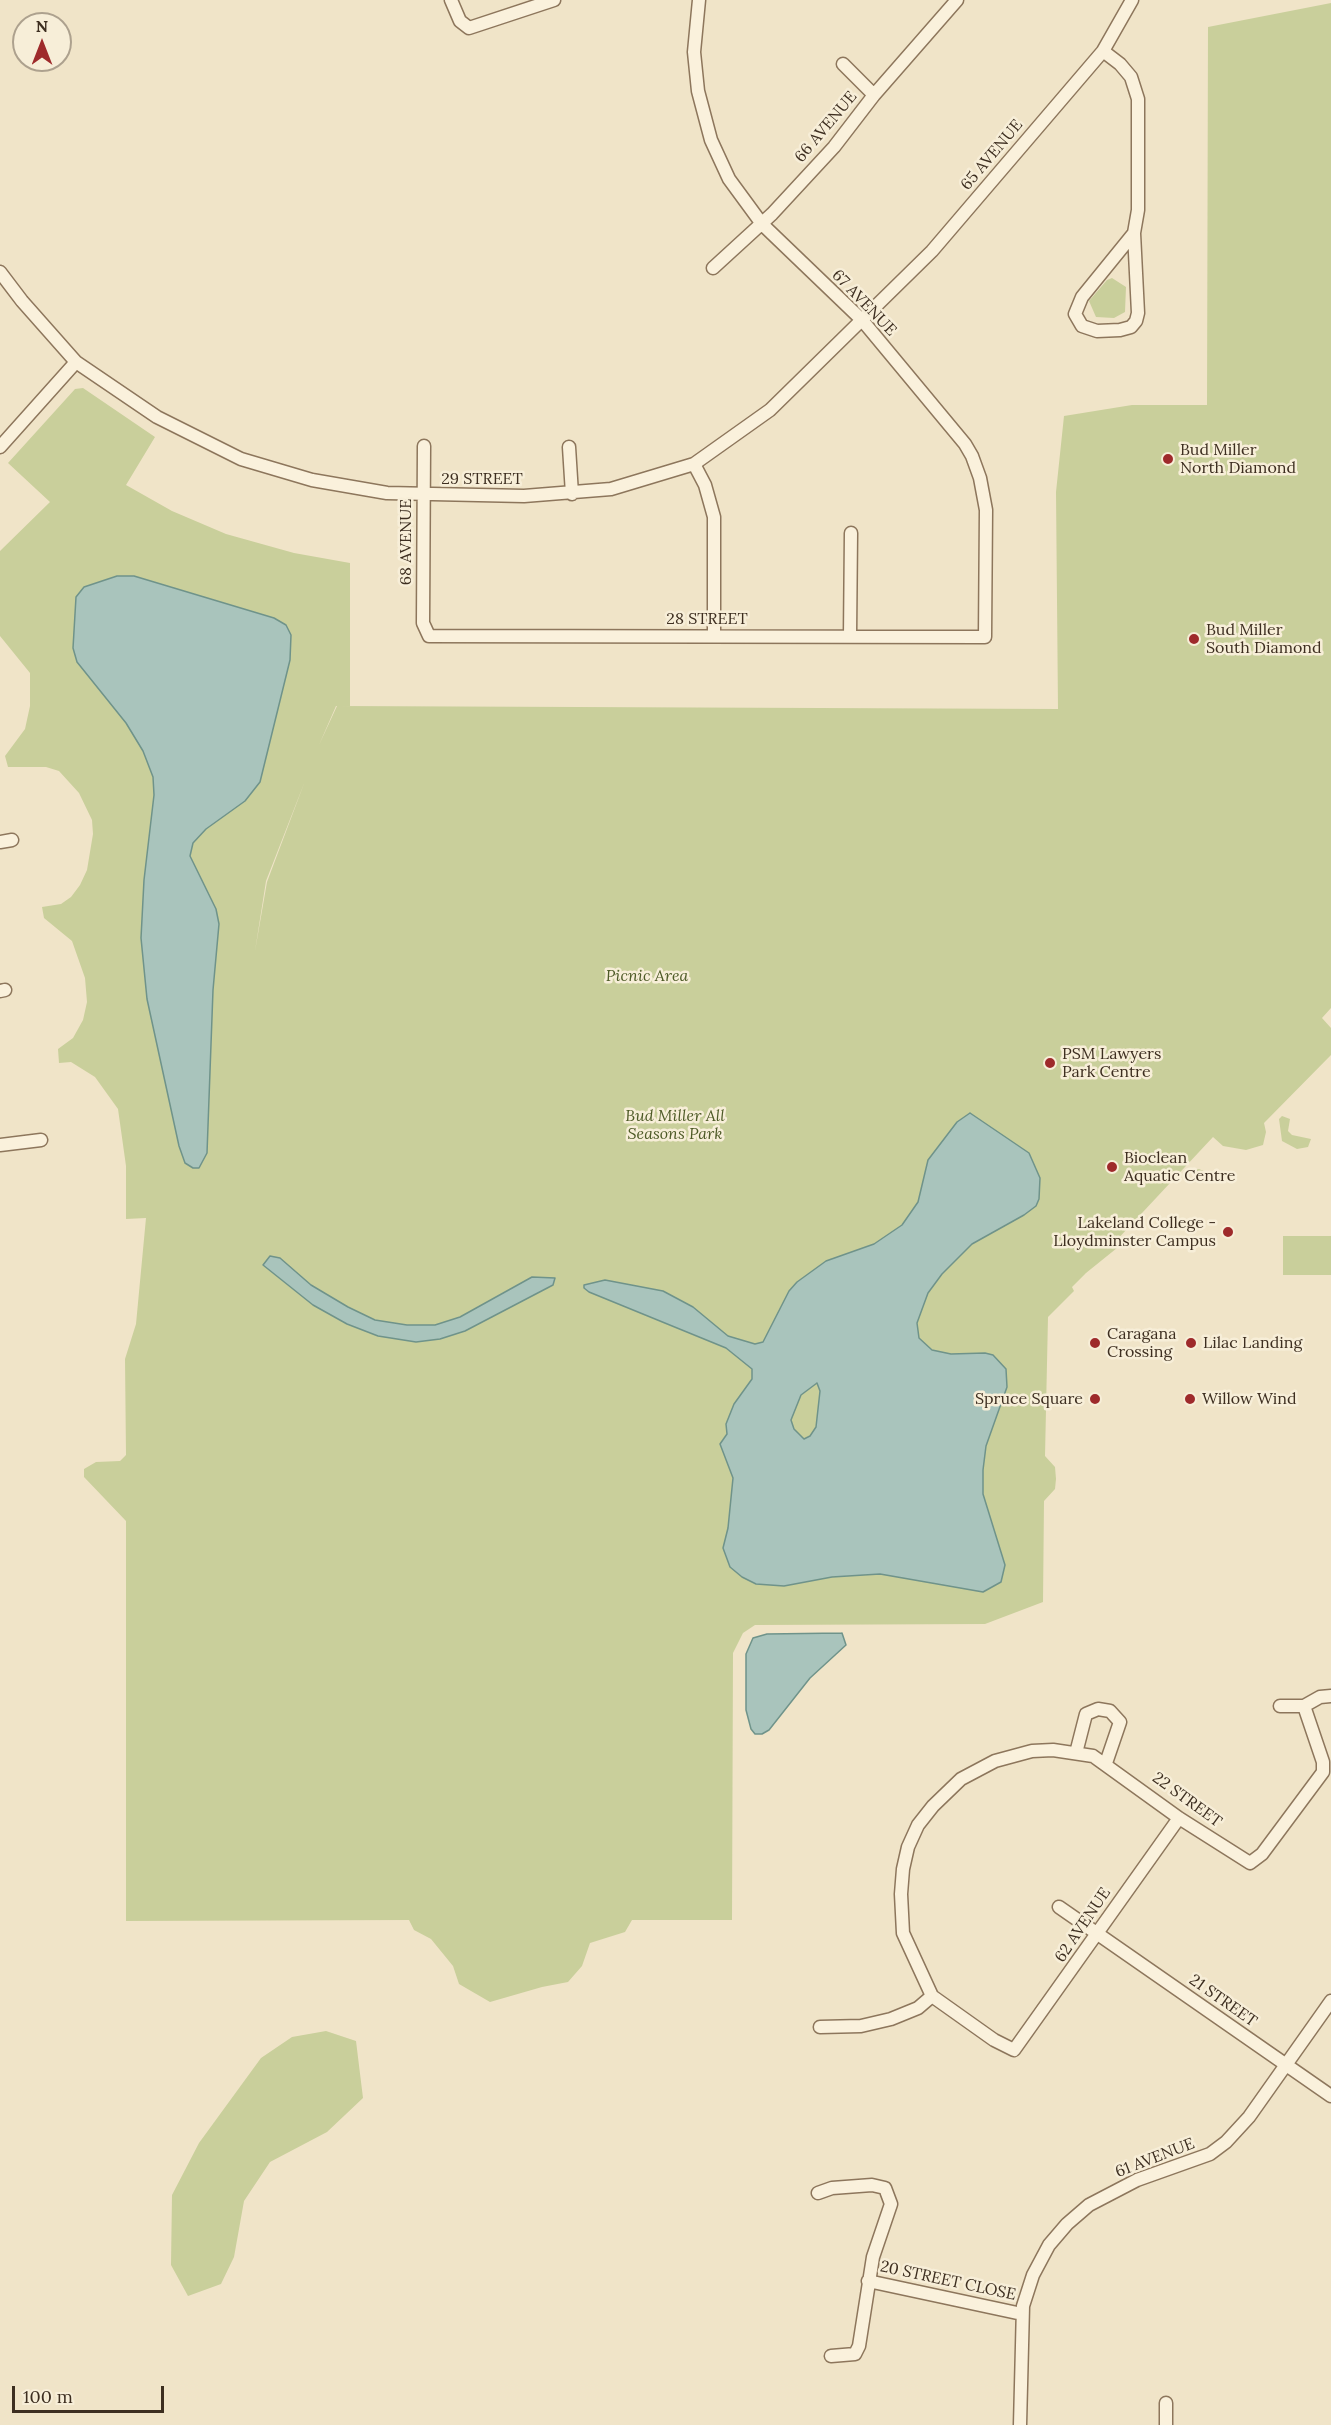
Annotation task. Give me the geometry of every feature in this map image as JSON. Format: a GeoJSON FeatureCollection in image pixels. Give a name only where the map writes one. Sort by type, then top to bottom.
{"type":"FeatureCollection","features":[{"type":"Feature","properties":{"kind":"street"},"geometry":{"type":"LineString","coordinates":[[451,0],[460,21],[469,27],[484,25],[554,0]]}},
{"type":"Feature","properties":{"kind":"street","name":"67 AVENUE"},"geometry":{"type":"LineString","coordinates":[[699,0],[694,52],[703,113],[711,140],[729,179],[762,224],[862,320],[965,444],[972,456],[980,478],[986,510],[985,637]]}},
{"type":"Feature","properties":{"kind":"street","name":"66 AVENUE"},"geometry":{"type":"LineString","coordinates":[[712,268],[762,224],[834,147],[874,95],[957,0]]}},
{"type":"Feature","properties":{"kind":"street","name":"65 AVENUE"},"geometry":{"type":"LineString","coordinates":[[862,320],[932,251],[1103,51],[1132,0]]}},
{"type":"Feature","properties":{"kind":"street"},"geometry":{"type":"LineString","coordinates":[[1103,51],[1120,64],[1131,77],[1138,99],[1138,210],[1134,233],[1138,313],[1131,327],[1120,330],[1097,331],[1082,326],[1075,314],[1082,297],[1134,233]]}},
{"type":"Feature","properties":{"kind":"street"},"geometry":{"type":"LineString","coordinates":[[843,64],[874,95]]}},
{"type":"Feature","properties":{"kind":"street","name":"29 STREET"},"geometry":{"type":"LineString","coordinates":[[0,272],[22,301],[76,362],[157,417],[241,459],[302,477],[353,489],[423,495],[572,494],[611,489],[694,464],[770,410],[862,320]]}},
{"type":"Feature","properties":{"kind":"street"},"geometry":{"type":"LineString","coordinates":[[0,447],[76,362]]}},
{"type":"Feature","properties":{"kind":"street","name":"68 AVENUE"},"geometry":{"type":"LineString","coordinates":[[424,446],[423,623],[429,636]]}},
{"type":"Feature","properties":{"kind":"street"},"geometry":{"type":"LineString","coordinates":[[569,447],[572,494]]}},
{"type":"Feature","properties":{"kind":"street"},"geometry":{"type":"LineString","coordinates":[[694,464],[705,484],[714,517],[714,636]]}},
{"type":"Feature","properties":{"kind":"street"},"geometry":{"type":"LineString","coordinates":[[850,636],[851,533]]}},
{"type":"Feature","properties":{"kind":"street","name":"28 STREET"},"geometry":{"type":"LineString","coordinates":[[429,636],[985,637]]}},
{"type":"Feature","properties":{"kind":"street"},"geometry":{"type":"LineString","coordinates":[[0,1145],[41,1140]]}},
{"type":"Feature","properties":{"kind":"street"},"geometry":{"type":"LineString","coordinates":[[1280,1706],[1304,1706],[1320,1697],[1331,1696]]}},
{"type":"Feature","properties":{"kind":"street","name":"22 STREET"},"geometry":{"type":"LineString","coordinates":[[932,1996],[909,1950],[901,1915],[903,1869],[908,1847],[918,1825],[950,1789],[976,1769],[995,1761],[1032,1751],[1076,1752],[1093,1756],[1106,1763],[1179,1818],[1250,1863],[1262,1854],[1323,1772],[1323,1762],[1304,1706]]}},
{"type":"Feature","properties":{"kind":"street"},"geometry":{"type":"LineString","coordinates":[[1076,1752],[1086,1714],[1098,1709],[1110,1711],[1120,1722],[1106,1763]]}},
{"type":"Feature","properties":{"kind":"street","name":"62 AVENUE"},"geometry":{"type":"LineString","coordinates":[[932,1996],[994,2040],[1014,2050],[1179,1818]]}},
{"type":"Feature","properties":{"kind":"street","name":"21 STREET"},"geometry":{"type":"LineString","coordinates":[[1059,1907],[1331,2096]]}},
{"type":"Feature","properties":{"kind":"street"},"geometry":{"type":"LineString","coordinates":[[820,2027],[861,2026],[884,2021],[918,2008],[932,1996]]}},
{"type":"Feature","properties":{"kind":"street","name":"61 AVENUE"},"geometry":{"type":"LineString","coordinates":[[1020,2425],[1022,2314],[1033,2275],[1049,2245],[1067,2224],[1089,2205],[1113,2191],[1210,2154],[1249,2117],[1331,2001]]}},
{"type":"Feature","properties":{"kind":"street","name":"20 STREET CLOSE"},"geometry":{"type":"LineString","coordinates":[[818,2193],[832,2188],[872,2185],[885,2188],[890,2195],[890,2213],[877,2243],[868,2282],[859,2346],[855,2354],[831,2356]]}},
{"type":"Feature","properties":{"kind":"street","name":"20 STREET CLOSE"},"geometry":{"type":"LineString","coordinates":[[868,2282],[1022,2314]]}},
{"type":"Feature","properties":{"kind":"street"},"geometry":{"type":"LineString","coordinates":[[1166,2403],[1166,2425]]}},
{"type":"Feature","properties":{"kind":"green space","name":"Bud Miller All Seasons Park"},"geometry":{"type":"Polygon","coordinates":[[[1331,3],[1331,1008],[1322,1018],[1331,1028],[1331,1055],[1264,1123],[1266,1132],[1263,1145],[1246,1150],[1223,1146],[1213,1137],[1114,1243],[1117,1248],[1072,1287],[1074,1291],[1048,1317],[1045,1456],[1055,1467],[1056,1479],[1055,1489],[1044,1501],[1043,1602],[985,1624],[755,1625],[743,1633],[733,1653],[732,1920],[632,1920],[625,1932],[590,1943],[582,1966],[568,1982],[490,2002],[459,1984],[453,1966],[431,1939],[414,1930],[409,1920],[126,1921],[126,1521],[84,1477],[84,1469],[96,1462],[120,1461],[126,1455],[125,1359],[136,1324],[146,1218],[126,1219],[126,1166],[118,1109],[95,1077],[71,1062],[59,1063],[58,1049],[73,1038],[83,1020],[87,1002],[85,978],[72,941],[44,918],[42,907],[61,904],[71,897],[80,885],[87,870],[93,834],[92,820],[79,793],[59,771],[46,767],[8,767],[5,756],[25,729],[30,706],[30,673],[0,636],[0,551],[50,502],[8,463],[75,389],[83,388],[155,437],[126,485],[172,511],[226,534],[294,553],[350,563],[350,706],[337,706],[1058,709],[1056,492],[1064,416],[1132,405],[1207,405],[1208,27],[1331,3]],[[305,781],[266,881],[255,951],[267,882],[305,781]]]}},
{"type":"Feature","properties":{"kind":"green space"},"geometry":{"type":"Polygon","coordinates":[[[1112,278],[1126,287],[1125,312],[1114,318],[1096,317],[1089,301],[1107,280],[1112,278]]]}},
{"type":"Feature","properties":{"kind":"green space"},"geometry":{"type":"Polygon","coordinates":[[[1282,1116],[1290,1119],[1288,1131],[1292,1135],[1311,1139],[1308,1147],[1297,1149],[1282,1141],[1279,1119],[1282,1116]]]}},
{"type":"Feature","properties":{"kind":"green space"},"geometry":{"type":"Polygon","coordinates":[[[1199,1169],[1208,1173],[1217,1171],[1217,1183],[1196,1174],[1195,1170],[1199,1169]]]}},
{"type":"Feature","properties":{"kind":"green space"},"geometry":{"type":"Polygon","coordinates":[[[1283,1236],[1331,1236],[1331,1275],[1283,1275],[1283,1236]]]}},
{"type":"Feature","properties":{"kind":"green space"},"geometry":{"type":"Polygon","coordinates":[[[326,2031],[356,2041],[363,2098],[327,2132],[270,2162],[244,2201],[234,2257],[221,2284],[188,2296],[171,2265],[172,2195],[199,2143],[261,2058],[292,2037],[326,2031]]]}},
{"type":"Feature","properties":{"kind":"water"},"geometry":{"type":"Polygon","coordinates":[[[117,576],[134,576],[274,618],[286,625],[291,635],[290,660],[260,782],[245,801],[206,829],[193,843],[190,856],[216,909],[219,924],[213,990],[207,1153],[199,1168],[193,1168],[185,1163],[179,1146],[147,999],[141,938],[144,880],[154,795],[153,777],[143,751],[126,723],[77,662],[73,648],[76,597],[84,587],[117,576]]]}},
{"type":"Feature","properties":{"kind":"water"},"geometry":{"type":"Polygon","coordinates":[[[970,1113],[1029,1153],[1040,1178],[1039,1199],[1036,1206],[972,1244],[942,1274],[928,1293],[917,1323],[919,1338],[932,1350],[951,1354],[985,1353],[993,1355],[1006,1369],[1007,1387],[986,1446],[983,1470],[983,1494],[1005,1565],[1001,1582],[983,1592],[880,1574],[832,1577],[784,1586],[756,1584],[742,1577],[730,1567],[723,1548],[728,1528],[733,1478],[720,1444],[727,1434],[726,1424],[734,1404],[752,1379],[752,1369],[726,1348],[589,1292],[584,1285],[605,1280],[663,1291],[693,1307],[728,1336],[755,1344],[763,1342],[789,1291],[797,1282],[826,1261],[874,1244],[902,1225],[918,1202],[928,1160],[957,1122],[970,1113]],[[817,1383],[801,1395],[791,1420],[794,1429],[804,1439],[810,1436],[816,1427],[820,1391],[817,1383]]]}},
{"type":"Feature","properties":{"kind":"water"},"geometry":{"type":"Polygon","coordinates":[[[270,1256],[280,1258],[311,1285],[348,1307],[375,1320],[407,1325],[435,1325],[460,1317],[532,1277],[555,1278],[553,1285],[465,1331],[440,1339],[416,1342],[378,1336],[347,1324],[313,1305],[263,1265],[270,1256]]]}},
{"type":"Feature","properties":{"kind":"water"},"geometry":{"type":"Polygon","coordinates":[[[842,1633],[846,1645],[810,1678],[769,1730],[762,1734],[755,1734],[751,1729],[746,1710],[746,1654],[753,1638],[767,1634],[842,1633]]]}},
{"type":"Feature","properties":{"kind":"place","name":"Bud Miller North Diamond"},"geometry":{"type":"Point","coordinates":[1168,459]}},
{"type":"Feature","properties":{"kind":"place","name":"Bud Miller South Diamond"},"geometry":{"type":"Point","coordinates":[1194,639]}},
{"type":"Feature","properties":{"kind":"place","name":"PSM Lawyers Park Centre"},"geometry":{"type":"Point","coordinates":[1050,1063]}},
{"type":"Feature","properties":{"kind":"place","name":"Bioclean Aquatic Centre"},"geometry":{"type":"Point","coordinates":[1112,1167]}},
{"type":"Feature","properties":{"kind":"place","name":"Lakeland College - Lloydminster Campus"},"geometry":{"type":"Point","coordinates":[1228,1232]}},
{"type":"Feature","properties":{"kind":"place","name":"Caragana Crossing"},"geometry":{"type":"Point","coordinates":[1095,1343]}},
{"type":"Feature","properties":{"kind":"place","name":"Lilac Landing"},"geometry":{"type":"Point","coordinates":[1191,1343]}},
{"type":"Feature","properties":{"kind":"place","name":"Spruce Square"},"geometry":{"type":"Point","coordinates":[1095,1399]}},
{"type":"Feature","properties":{"kind":"place","name":"Willow Wind"},"geometry":{"type":"Point","coordinates":[1190,1399]}},
{"type":"Feature","properties":{"kind":"park label","name":"Picnic Area"},"geometry":{"type":"Point","coordinates":[647,976]}}]}
